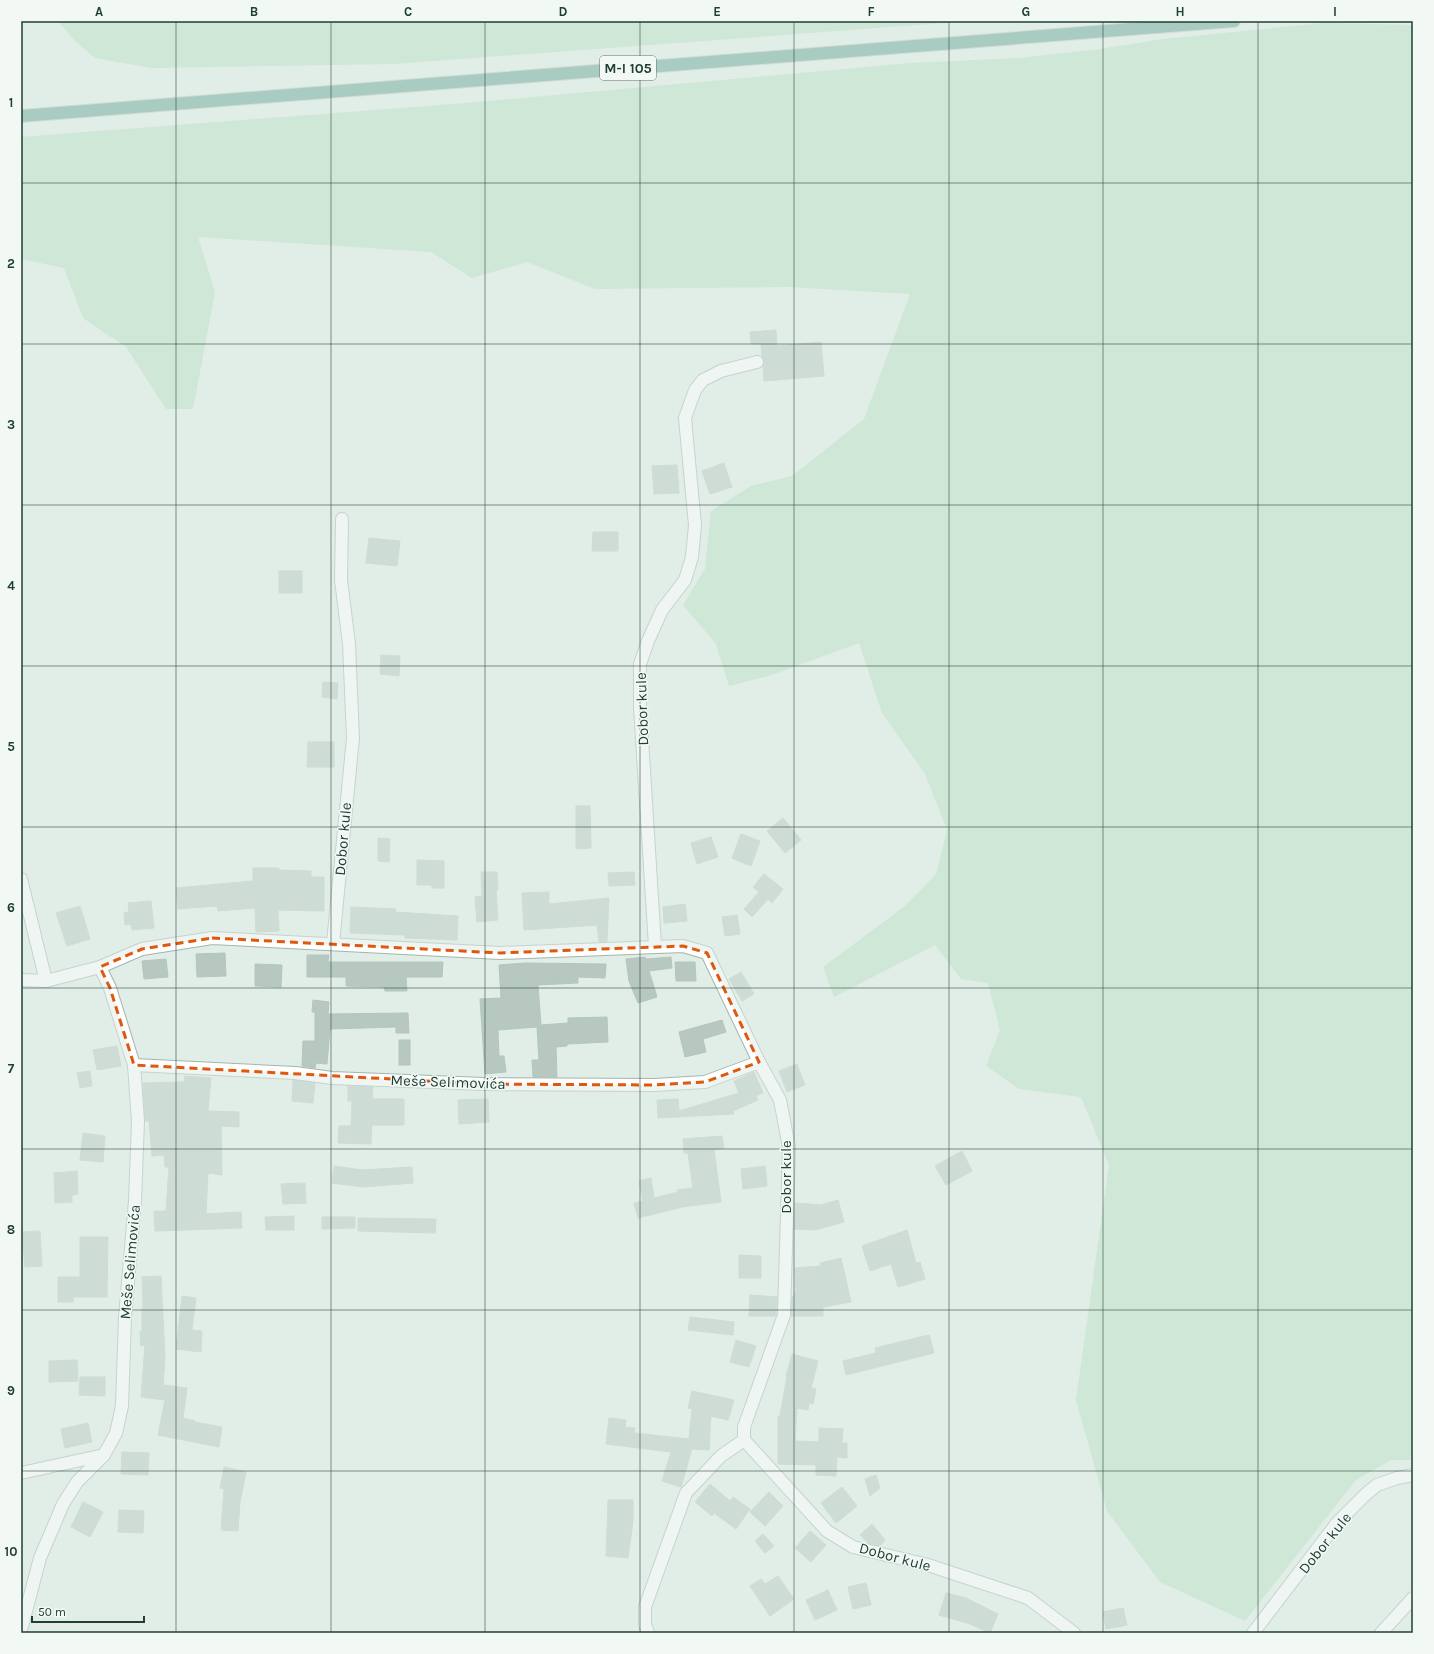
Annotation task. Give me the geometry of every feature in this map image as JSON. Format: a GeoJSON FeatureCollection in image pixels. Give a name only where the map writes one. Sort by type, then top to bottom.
{"type":"FeatureCollection","features":[{"type":"Feature","properties":{"kind":"main road","name":"M-I 105"},"geometry":{"type":"LineString","coordinates":[[21,116],[1234,21]]}},
{"type":"Feature","properties":{"kind":"street","name":"Dobor kule"},"geometry":{"type":"LineString","coordinates":[[655,946],[641,715],[640,664],[648,641],[662,610],[685,580],[692,557],[695,525],[685,418],[695,390],[703,380],[721,371],[757,362]]}},
{"type":"Feature","properties":{"kind":"street","name":"Dobor kule"},"geometry":{"type":"LineString","coordinates":[[333,943],[353,738],[349,644],[341,580],[342,519]]}},
{"type":"Feature","properties":{"kind":"street"},"geometry":{"type":"LineString","coordinates":[[21,879],[46,981]]}},
{"type":"Feature","properties":{"kind":"street","name":"Dobor kule"},"geometry":{"type":"LineString","coordinates":[[21,980],[46,981],[100,967],[142,949],[212,938],[333,943],[500,953],[655,946],[683,946],[707,953],[780,1100],[789,1147],[784,1315],[744,1427],[744,1440],[827,1531],[854,1547],[928,1565],[1028,1598],[1074,1633]]}},
{"type":"Feature","properties":{"kind":"street","name":"Meše Selimovića"},"geometry":{"type":"LineString","coordinates":[[21,1630],[40,1558],[64,1504],[76,1482],[104,1455],[116,1433],[122,1406],[125,1317],[135,1200],[138,1121],[134,1065],[110,988],[100,967]]}},
{"type":"Feature","properties":{"kind":"street","name":"Meše Selimovića"},"geometry":{"type":"LineString","coordinates":[[134,1065],[295,1074],[332,1078],[475,1084],[654,1085],[705,1082],[760,1062]]}},
{"type":"Feature","properties":{"kind":"street"},"geometry":{"type":"LineString","coordinates":[[648,1633],[645,1624],[645,1607],[686,1493],[721,1456],[744,1440]]}},
{"type":"Feature","properties":{"kind":"street"},"geometry":{"type":"LineString","coordinates":[[21,1473],[104,1455]]}},
{"type":"Feature","properties":{"kind":"street","name":"Dobor kule"},"geometry":{"type":"LineString","coordinates":[[1253,1633],[1337,1523],[1377,1485],[1397,1478],[1413,1475]]}},
{"type":"Feature","properties":{"kind":"street"},"geometry":{"type":"LineString","coordinates":[[1381,1633],[1413,1598]]}},
{"type":"Feature","properties":{"kind":"highlighted area"},"geometry":{"type":"Polygon","coordinates":[[[212,938],[500,953],[683,946],[707,953],[759,1062],[705,1082],[654,1085],[483,1084],[134,1065],[110,988],[100,967],[142,949],[212,938]]]}},
{"type":"Feature","properties":{"kind":"green space"},"geometry":{"type":"Polygon","coordinates":[[[58,21],[972,21],[394,64],[152,68],[95,58],[75,41],[58,21]]]}},
{"type":"Feature","properties":{"kind":"green space"},"geometry":{"type":"Polygon","coordinates":[[[1324,23],[1413,25],[1413,1460],[1391,1460],[1356,1480],[1245,1621],[1160,1582],[1107,1511],[1076,1400],[1109,1165],[1081,1097],[1019,1089],[986,1066],[1000,1030],[988,983],[961,979],[935,945],[834,997],[823,967],[905,906],[936,874],[947,830],[925,774],[882,713],[859,643],[772,675],[729,686],[716,644],[683,605],[705,569],[711,511],[751,486],[792,476],[864,419],[910,294],[789,287],[595,289],[527,262],[472,278],[431,252],[198,237],[215,292],[193,409],[166,409],[126,347],[83,318],[64,268],[21,259],[21,137],[466,103],[911,63],[1019,58],[1100,49],[1163,39],[1324,23]]]}},
{"type":"Feature","properties":{"kind":"building"},"geometry":{"type":"Polygon","coordinates":[[[776,330],[777,346],[821,342],[824,376],[764,381],[764,361],[761,344],[751,344],[750,332],[776,330]]]}},
{"type":"Feature","properties":{"kind":"building"},"geometry":{"type":"Polygon","coordinates":[[[724,463],[732,487],[710,494],[702,471],[724,463]]]}},
{"type":"Feature","properties":{"kind":"building"},"geometry":{"type":"Polygon","coordinates":[[[677,465],[679,493],[654,494],[652,466],[677,465]]]}},
{"type":"Feature","properties":{"kind":"building"},"geometry":{"type":"Polygon","coordinates":[[[593,532],[618,532],[618,551],[592,551],[593,532]]]}},
{"type":"Feature","properties":{"kind":"building"},"geometry":{"type":"Polygon","coordinates":[[[369,538],[400,541],[397,566],[366,563],[369,538]]]}},
{"type":"Feature","properties":{"kind":"building"},"geometry":{"type":"Polygon","coordinates":[[[279,571],[302,571],[302,593],[279,593],[279,571]]]}},
{"type":"Feature","properties":{"kind":"building"},"geometry":{"type":"Polygon","coordinates":[[[381,655],[400,656],[399,676],[380,674],[381,655]]]}},
{"type":"Feature","properties":{"kind":"building"},"geometry":{"type":"Polygon","coordinates":[[[323,682],[338,683],[337,699],[322,697],[323,682]]]}},
{"type":"Feature","properties":{"kind":"building"},"geometry":{"type":"Polygon","coordinates":[[[308,742],[334,742],[334,767],[307,767],[308,742]]]}},
{"type":"Feature","properties":{"kind":"building"},"geometry":{"type":"Polygon","coordinates":[[[576,806],[590,806],[591,848],[576,849],[576,806]]]}},
{"type":"Feature","properties":{"kind":"building"},"geometry":{"type":"Polygon","coordinates":[[[783,818],[801,840],[785,853],[767,831],[783,818]]]}},
{"type":"Feature","properties":{"kind":"building"},"geometry":{"type":"Polygon","coordinates":[[[741,834],[760,841],[751,866],[732,858],[741,834]]]}},
{"type":"Feature","properties":{"kind":"building"},"geometry":{"type":"Polygon","coordinates":[[[711,837],[718,857],[697,864],[691,843],[711,837]]]}},
{"type":"Feature","properties":{"kind":"building"},"geometry":{"type":"Polygon","coordinates":[[[378,838],[390,839],[389,862],[378,861],[378,838]]]}},
{"type":"Feature","properties":{"kind":"building"},"geometry":{"type":"Polygon","coordinates":[[[417,860],[444,861],[444,888],[432,888],[432,885],[417,885],[417,860]]]}},
{"type":"Feature","properties":{"kind":"building"},"geometry":{"type":"Polygon","coordinates":[[[253,868],[279,868],[279,870],[311,871],[311,877],[324,877],[324,911],[278,910],[279,931],[256,932],[255,908],[218,911],[217,906],[178,909],[176,888],[253,881],[253,868]]]}},
{"type":"Feature","properties":{"kind":"building"},"geometry":{"type":"Polygon","coordinates":[[[481,872],[497,872],[498,890],[496,890],[498,920],[477,922],[475,897],[482,896],[481,872]]]}},
{"type":"Feature","properties":{"kind":"building"},"geometry":{"type":"Polygon","coordinates":[[[634,872],[635,885],[609,886],[608,873],[634,872]]]}},
{"type":"Feature","properties":{"kind":"building"},"geometry":{"type":"Polygon","coordinates":[[[764,874],[783,889],[772,903],[768,899],[752,917],[744,909],[759,892],[753,887],[764,874]]]}},
{"type":"Feature","properties":{"kind":"building"},"geometry":{"type":"Polygon","coordinates":[[[549,892],[549,904],[609,898],[607,941],[599,942],[597,925],[524,930],[522,893],[549,892]]]}},
{"type":"Feature","properties":{"kind":"building"},"geometry":{"type":"Polygon","coordinates":[[[151,901],[154,928],[132,930],[131,924],[125,925],[124,913],[129,912],[128,903],[151,901]]]}},
{"type":"Feature","properties":{"kind":"building"},"geometry":{"type":"Polygon","coordinates":[[[685,904],[687,921],[664,923],[663,907],[685,904]]]}},
{"type":"Feature","properties":{"kind":"building"},"geometry":{"type":"Polygon","coordinates":[[[80,906],[90,939],[67,946],[56,913],[80,906]]]}},
{"type":"Feature","properties":{"kind":"building"},"geometry":{"type":"Polygon","coordinates":[[[351,907],[396,909],[395,912],[458,916],[457,940],[405,938],[405,935],[350,933],[351,907]]]}},
{"type":"Feature","properties":{"kind":"building"},"geometry":{"type":"Polygon","coordinates":[[[737,915],[740,934],[725,936],[722,917],[737,915]]]}},
{"type":"Feature","properties":{"kind":"building"},"geometry":{"type":"Polygon","coordinates":[[[225,953],[226,976],[197,977],[196,954],[225,953]]]}},
{"type":"Feature","properties":{"kind":"building"},"geometry":{"type":"Polygon","coordinates":[[[307,955],[329,955],[328,962],[443,962],[442,977],[406,977],[407,991],[385,991],[384,987],[346,986],[346,977],[307,977],[307,955]]]}},
{"type":"Feature","properties":{"kind":"building"},"geometry":{"type":"Polygon","coordinates":[[[645,957],[646,959],[671,957],[672,968],[649,971],[657,997],[638,1003],[629,981],[626,959],[645,957]]]}},
{"type":"Feature","properties":{"kind":"building"},"geometry":{"type":"Polygon","coordinates":[[[166,959],[168,977],[144,979],[142,961],[166,959]]]}},
{"type":"Feature","properties":{"kind":"building"},"geometry":{"type":"Polygon","coordinates":[[[675,962],[695,962],[696,981],[676,981],[675,962]]]}},
{"type":"Feature","properties":{"kind":"building"},"geometry":{"type":"Polygon","coordinates":[[[525,963],[606,964],[605,978],[578,977],[578,983],[538,985],[541,1025],[568,1023],[568,1018],[607,1017],[608,1042],[567,1044],[567,1046],[556,1047],[557,1077],[533,1077],[532,1060],[539,1060],[537,1027],[498,1030],[499,1056],[504,1056],[506,1072],[485,1074],[480,999],[501,998],[499,965],[525,963]]]}},
{"type":"Feature","properties":{"kind":"building"},"geometry":{"type":"Polygon","coordinates":[[[255,964],[282,965],[281,987],[255,986],[255,964]]]}},
{"type":"Feature","properties":{"kind":"building"},"geometry":{"type":"Polygon","coordinates":[[[741,972],[754,994],[742,1001],[729,979],[741,972]]]}},
{"type":"Feature","properties":{"kind":"building"},"geometry":{"type":"Polygon","coordinates":[[[313,1000],[329,1002],[328,1014],[408,1013],[409,1033],[396,1033],[396,1027],[330,1029],[327,1064],[316,1063],[315,1068],[302,1066],[303,1041],[315,1041],[315,1012],[312,1012],[313,1000]]]}},
{"type":"Feature","properties":{"kind":"building"},"geometry":{"type":"Polygon","coordinates":[[[722,1020],[726,1032],[703,1039],[706,1052],[685,1057],[679,1032],[722,1020]]]}},
{"type":"Feature","properties":{"kind":"building"},"geometry":{"type":"Polygon","coordinates":[[[399,1040],[410,1040],[410,1065],[399,1065],[399,1040]]]}},
{"type":"Feature","properties":{"kind":"building"},"geometry":{"type":"Polygon","coordinates":[[[117,1046],[121,1066],[97,1070],[93,1050],[117,1046]]]}},
{"type":"Feature","properties":{"kind":"building"},"geometry":{"type":"Polygon","coordinates":[[[797,1064],[805,1085],[787,1092],[779,1071],[797,1064]]]}},
{"type":"Feature","properties":{"kind":"building"},"geometry":{"type":"Polygon","coordinates":[[[90,1071],[92,1086],[80,1088],[77,1073],[90,1071]]]}},
{"type":"Feature","properties":{"kind":"building"},"geometry":{"type":"Polygon","coordinates":[[[754,1072],[763,1093],[756,1096],[758,1100],[733,1111],[734,1114],[658,1118],[657,1100],[678,1099],[679,1111],[739,1093],[734,1081],[754,1072]]]}},
{"type":"Feature","properties":{"kind":"building"},"geometry":{"type":"Polygon","coordinates":[[[185,1076],[211,1078],[208,1111],[239,1112],[239,1127],[221,1126],[222,1175],[208,1173],[206,1214],[241,1212],[242,1228],[155,1231],[154,1211],[166,1211],[169,1167],[165,1167],[164,1155],[152,1156],[149,1121],[145,1121],[143,1083],[184,1082],[185,1076]]]}},
{"type":"Feature","properties":{"kind":"building"},"geometry":{"type":"Polygon","coordinates":[[[293,1080],[315,1083],[313,1103],[292,1101],[293,1080]]]}},
{"type":"Feature","properties":{"kind":"building"},"geometry":{"type":"Polygon","coordinates":[[[348,1086],[373,1087],[372,1099],[404,1099],[404,1125],[372,1125],[371,1144],[338,1143],[339,1126],[351,1126],[352,1101],[348,1101],[348,1086]]]}},
{"type":"Feature","properties":{"kind":"building"},"geometry":{"type":"Polygon","coordinates":[[[488,1099],[489,1122],[459,1124],[458,1100],[488,1099]]]}},
{"type":"Feature","properties":{"kind":"building"},"geometry":{"type":"Polygon","coordinates":[[[83,1133],[105,1136],[103,1162],[80,1160],[83,1133]]]}},
{"type":"Feature","properties":{"kind":"building"},"geometry":{"type":"Polygon","coordinates":[[[722,1136],[724,1148],[714,1150],[721,1202],[682,1207],[638,1218],[634,1203],[643,1201],[639,1181],[651,1178],[654,1198],[678,1192],[677,1190],[693,1188],[688,1153],[684,1153],[683,1139],[722,1136]]]}},
{"type":"Feature","properties":{"kind":"building"},"geometry":{"type":"Polygon","coordinates":[[[962,1151],[972,1171],[946,1185],[935,1166],[962,1151]]]}},
{"type":"Feature","properties":{"kind":"building"},"geometry":{"type":"Polygon","coordinates":[[[334,1166],[362,1170],[412,1167],[413,1183],[363,1187],[332,1183],[334,1166]]]}},
{"type":"Feature","properties":{"kind":"building"},"geometry":{"type":"Polygon","coordinates":[[[765,1166],[767,1186],[743,1189],[741,1169],[765,1166]]]}},
{"type":"Feature","properties":{"kind":"building"},"geometry":{"type":"Polygon","coordinates":[[[77,1171],[78,1194],[72,1195],[72,1202],[55,1203],[54,1173],[77,1171]]]}},
{"type":"Feature","properties":{"kind":"building"},"geometry":{"type":"Polygon","coordinates":[[[305,1183],[306,1203],[283,1204],[281,1184],[305,1183]]]}},
{"type":"Feature","properties":{"kind":"building"},"geometry":{"type":"Polygon","coordinates":[[[838,1200],[844,1222],[815,1230],[794,1229],[795,1203],[821,1205],[838,1200]]]}},
{"type":"Feature","properties":{"kind":"building"},"geometry":{"type":"Polygon","coordinates":[[[294,1216],[294,1230],[266,1230],[265,1217],[294,1216]]]}},
{"type":"Feature","properties":{"kind":"building"},"geometry":{"type":"Polygon","coordinates":[[[322,1217],[355,1217],[355,1228],[322,1229],[322,1217]]]}},
{"type":"Feature","properties":{"kind":"building"},"geometry":{"type":"Polygon","coordinates":[[[358,1218],[436,1219],[435,1233],[358,1231],[358,1218]]]}},
{"type":"Feature","properties":{"kind":"building"},"geometry":{"type":"Polygon","coordinates":[[[907,1230],[916,1263],[920,1262],[925,1279],[898,1287],[891,1264],[870,1271],[862,1246],[907,1230]]]}},
{"type":"Feature","properties":{"kind":"building"},"geometry":{"type":"Polygon","coordinates":[[[40,1231],[42,1266],[25,1267],[22,1232],[40,1231]]]}},
{"type":"Feature","properties":{"kind":"building"},"geometry":{"type":"Polygon","coordinates":[[[80,1237],[108,1237],[107,1297],[73,1297],[73,1302],[58,1302],[58,1277],[80,1277],[80,1237]]]}},
{"type":"Feature","properties":{"kind":"building"},"geometry":{"type":"Polygon","coordinates":[[[739,1255],[761,1256],[761,1278],[739,1278],[739,1255]]]}},
{"type":"Feature","properties":{"kind":"building"},"geometry":{"type":"Polygon","coordinates":[[[841,1258],[851,1302],[823,1307],[823,1316],[791,1316],[792,1297],[794,1297],[794,1293],[796,1293],[795,1268],[821,1266],[820,1263],[841,1258]]]}},
{"type":"Feature","properties":{"kind":"building"},"geometry":{"type":"Polygon","coordinates":[[[161,1276],[165,1358],[163,1385],[187,1388],[183,1418],[222,1427],[219,1447],[158,1435],[165,1400],[141,1397],[145,1345],[141,1346],[140,1331],[142,1331],[143,1307],[142,1277],[161,1276]]]}},
{"type":"Feature","properties":{"kind":"building"},"geometry":{"type":"Polygon","coordinates":[[[750,1295],[777,1297],[776,1316],[749,1316],[750,1295]]]}},
{"type":"Feature","properties":{"kind":"building"},"geometry":{"type":"Polygon","coordinates":[[[182,1296],[196,1298],[192,1330],[202,1331],[201,1352],[176,1349],[182,1296]]]}},
{"type":"Feature","properties":{"kind":"building"},"geometry":{"type":"Polygon","coordinates":[[[690,1317],[734,1322],[733,1335],[688,1330],[690,1317]]]}},
{"type":"Feature","properties":{"kind":"building"},"geometry":{"type":"Polygon","coordinates":[[[929,1335],[934,1353],[846,1375],[843,1361],[876,1353],[875,1348],[929,1335]]]}},
{"type":"Feature","properties":{"kind":"building"},"geometry":{"type":"Polygon","coordinates":[[[736,1340],[756,1346],[749,1367],[730,1362],[736,1340]]]}},
{"type":"Feature","properties":{"kind":"building"},"geometry":{"type":"Polygon","coordinates":[[[792,1354],[818,1361],[811,1388],[816,1389],[813,1404],[809,1403],[808,1410],[797,1408],[795,1441],[819,1442],[819,1428],[843,1429],[842,1443],[847,1443],[847,1458],[837,1457],[836,1476],[816,1475],[816,1465],[778,1464],[778,1416],[780,1416],[786,1376],[792,1354]]]}},
{"type":"Feature","properties":{"kind":"building"},"geometry":{"type":"Polygon","coordinates":[[[77,1360],[78,1381],[49,1382],[49,1361],[77,1360]]]}},
{"type":"Feature","properties":{"kind":"building"},"geometry":{"type":"Polygon","coordinates":[[[80,1377],[105,1377],[105,1396],[79,1395],[80,1377]]]}},
{"type":"Feature","properties":{"kind":"building"},"geometry":{"type":"Polygon","coordinates":[[[692,1391],[734,1400],[728,1420],[711,1416],[709,1450],[692,1449],[681,1487],[662,1481],[671,1452],[606,1444],[609,1418],[626,1420],[625,1427],[635,1428],[634,1433],[689,1439],[692,1409],[688,1408],[692,1391]]]}},
{"type":"Feature","properties":{"kind":"building"},"geometry":{"type":"Polygon","coordinates":[[[88,1423],[92,1442],[65,1448],[61,1429],[88,1423]]]}},
{"type":"Feature","properties":{"kind":"building"},"geometry":{"type":"Polygon","coordinates":[[[122,1452],[149,1453],[148,1475],[121,1474],[122,1452]]]}},
{"type":"Feature","properties":{"kind":"building"},"geometry":{"type":"Polygon","coordinates":[[[224,1467],[246,1472],[240,1502],[238,1531],[221,1530],[224,1489],[220,1488],[224,1467]]]}},
{"type":"Feature","properties":{"kind":"building"},"geometry":{"type":"Polygon","coordinates":[[[876,1475],[880,1488],[870,1496],[865,1479],[876,1475]]]}},
{"type":"Feature","properties":{"kind":"building"},"geometry":{"type":"Polygon","coordinates":[[[710,1484],[730,1501],[733,1497],[750,1509],[736,1529],[714,1513],[712,1516],[695,1502],[710,1484]]]}},
{"type":"Feature","properties":{"kind":"building"},"geometry":{"type":"Polygon","coordinates":[[[842,1487],[857,1506],[836,1523],[821,1503],[842,1487]]]}},
{"type":"Feature","properties":{"kind":"building"},"geometry":{"type":"Polygon","coordinates":[[[769,1492],[783,1506],[765,1526],[750,1512],[769,1492]]]}},
{"type":"Feature","properties":{"kind":"building"},"geometry":{"type":"Polygon","coordinates":[[[608,1500],[633,1500],[633,1521],[628,1558],[606,1556],[608,1500]]]}},
{"type":"Feature","properties":{"kind":"building"},"geometry":{"type":"Polygon","coordinates":[[[83,1502],[103,1512],[90,1537],[71,1527],[83,1502]]]}},
{"type":"Feature","properties":{"kind":"building"},"geometry":{"type":"Polygon","coordinates":[[[119,1510],[144,1511],[143,1533],[118,1532],[119,1510]]]}},
{"type":"Feature","properties":{"kind":"building"},"geometry":{"type":"Polygon","coordinates":[[[872,1524],[885,1540],[880,1546],[868,1543],[860,1535],[872,1524]]]}},
{"type":"Feature","properties":{"kind":"building"},"geometry":{"type":"Polygon","coordinates":[[[810,1531],[826,1545],[811,1562],[795,1548],[810,1531]]]}},
{"type":"Feature","properties":{"kind":"building"},"geometry":{"type":"Polygon","coordinates":[[[763,1534],[774,1546],[765,1553],[755,1541],[763,1534]]]}},
{"type":"Feature","properties":{"kind":"building"},"geometry":{"type":"Polygon","coordinates":[[[778,1576],[794,1599],[770,1616],[750,1586],[761,1579],[765,1584],[778,1576]]]}},
{"type":"Feature","properties":{"kind":"building"},"geometry":{"type":"Polygon","coordinates":[[[866,1583],[871,1605],[853,1609],[848,1587],[866,1583]]]}},
{"type":"Feature","properties":{"kind":"building"},"geometry":{"type":"Polygon","coordinates":[[[828,1590],[837,1610],[815,1620],[806,1600],[828,1590]]]}},
{"type":"Feature","properties":{"kind":"building"},"geometry":{"type":"Polygon","coordinates":[[[946,1593],[966,1598],[998,1614],[990,1633],[970,1624],[939,1615],[946,1593]]]}},
{"type":"Feature","properties":{"kind":"building"},"geometry":{"type":"Polygon","coordinates":[[[1123,1608],[1127,1625],[1106,1629],[1103,1612],[1123,1608]]]}}]}
